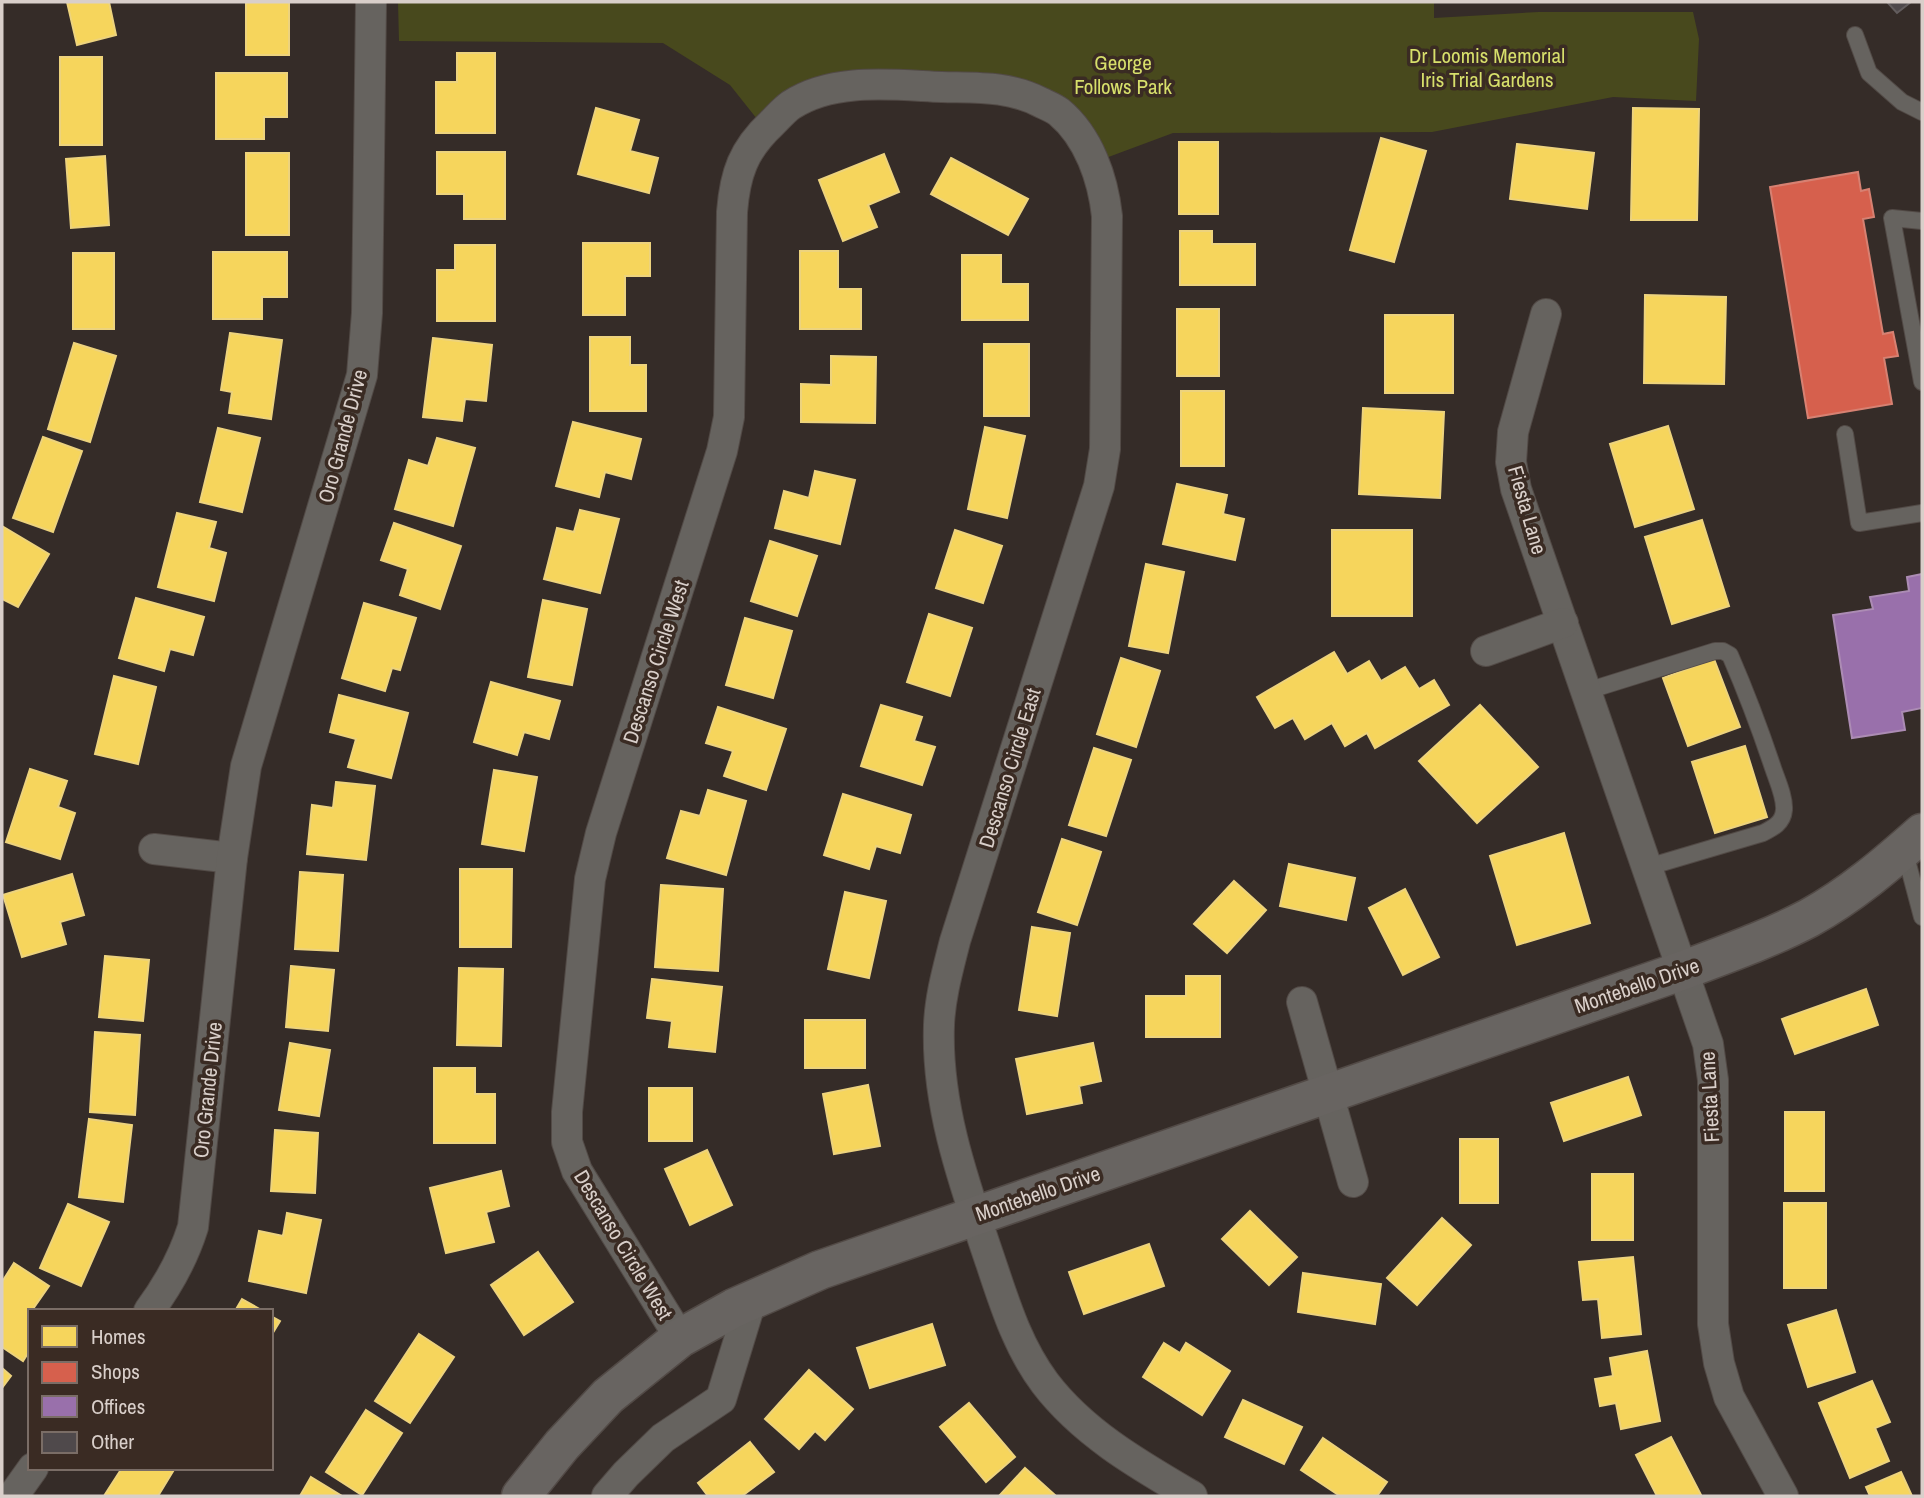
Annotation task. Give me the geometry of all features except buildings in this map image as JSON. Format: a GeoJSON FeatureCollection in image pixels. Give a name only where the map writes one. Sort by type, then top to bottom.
{"type":"FeatureCollection","features":[{"type":"Feature","properties":{"kind":"street","name":"Oro Grande Drive"},"geometry":{"type":"LineString","coordinates":[[150,1309],[169,1284],[184,1256],[193,1227],[232,858],[246,766],[362,375],[367,313],[371,2]]}},
{"type":"Feature","properties":{"kind":"street","name":"Descanso Circle West"},"geometry":{"type":"LineString","coordinates":[[680,1338],[577,1171],[567,1142],[567,1112],[590,879],[722,451],[729,417],[734,182],[746,152],[765,129],[790,106],[813,93],[849,85],[917,86]]}},
{"type":"Feature","properties":{"kind":"street","name":"Descanso Circle East"},"geometry":{"type":"LineString","coordinates":[[917,86],[1003,88],[1059,111],[1095,162],[1104,186],[1107,216],[1105,449],[1099,486],[955,941],[939,1024],[946,1114],[975,1216],[1017,1338],[1045,1383],[1076,1419],[1118,1450],[1192,1496]]}},
{"type":"Feature","properties":{"kind":"street","name":"Fiesta Lane"},"geometry":{"type":"LineString","coordinates":[[1546,314],[1513,432],[1511,462],[1516,489],[1708,1044],[1713,1080],[1713,1324],[1719,1363],[1730,1397],[1783,1496]]}},
{"type":"Feature","properties":{"kind":"street"},"geometry":{"type":"LineString","coordinates":[[1486,650],[1563,623]]}},
{"type":"Feature","properties":{"kind":"street","name":"Montebello Drive"},"geometry":{"type":"LineString","coordinates":[[521,1496],[562,1445],[608,1396],[680,1338],[751,1301],[820,1270],[1684,970],[1766,939],[1810,917],[1853,890],[1913,841]]}},
{"type":"Feature","properties":{"kind":"street"},"geometry":{"type":"LineString","coordinates":[[153,849],[232,858]]}},
{"type":"Feature","properties":{"kind":"street"},"geometry":{"type":"LineString","coordinates":[[1302,1002],[1353,1182]]}},
{"type":"Feature","properties":{"kind":"street"},"geometry":{"type":"LineString","coordinates":[[607,1496],[663,1438],[720,1399],[751,1301]]}},
{"type":"Feature","properties":{"kind":"street"},"geometry":{"type":"LineString","coordinates":[[13,1496],[32,1470]]}},
{"type":"Feature","properties":{"kind":"lane"},"geometry":{"type":"LineString","coordinates":[[1855,35],[1869,73],[1902,102],[1922,112]]}},
{"type":"Feature","properties":{"kind":"lane"},"geometry":{"type":"LineString","coordinates":[[1922,221],[1892,218],[1922,382]]}},
{"type":"Feature","properties":{"kind":"lane"},"geometry":{"type":"LineString","coordinates":[[1845,434],[1859,523],[1922,513]]}},
{"type":"Feature","properties":{"kind":"lane"},"geometry":{"type":"LineString","coordinates":[[1587,691],[1715,650],[1723,651],[1730,655],[1756,720],[1780,790],[1784,809],[1781,820],[1763,834],[1648,867]]}},
{"type":"Feature","properties":{"kind":"lane"},"geometry":{"type":"LineString","coordinates":[[1913,841],[1922,917]]}},
{"type":"Feature","properties":{"kind":"green space","name":"George Follows Park"},"geometry":{"type":"Polygon","coordinates":[[[398,2],[1434,2],[1434,18],[1539,12],[1693,12],[1699,39],[1696,101],[1613,97],[1432,132],[1173,133],[1095,162],[1059,111],[849,85],[765,129],[730,85],[663,43],[399,41],[398,2]]]}},
{"type":"Feature","properties":{"kind":"park label","name":"Dr Loomis Memorial Iris Trial Gardens"},"geometry":{"type":"Point","coordinates":[1487,68]}}]}
